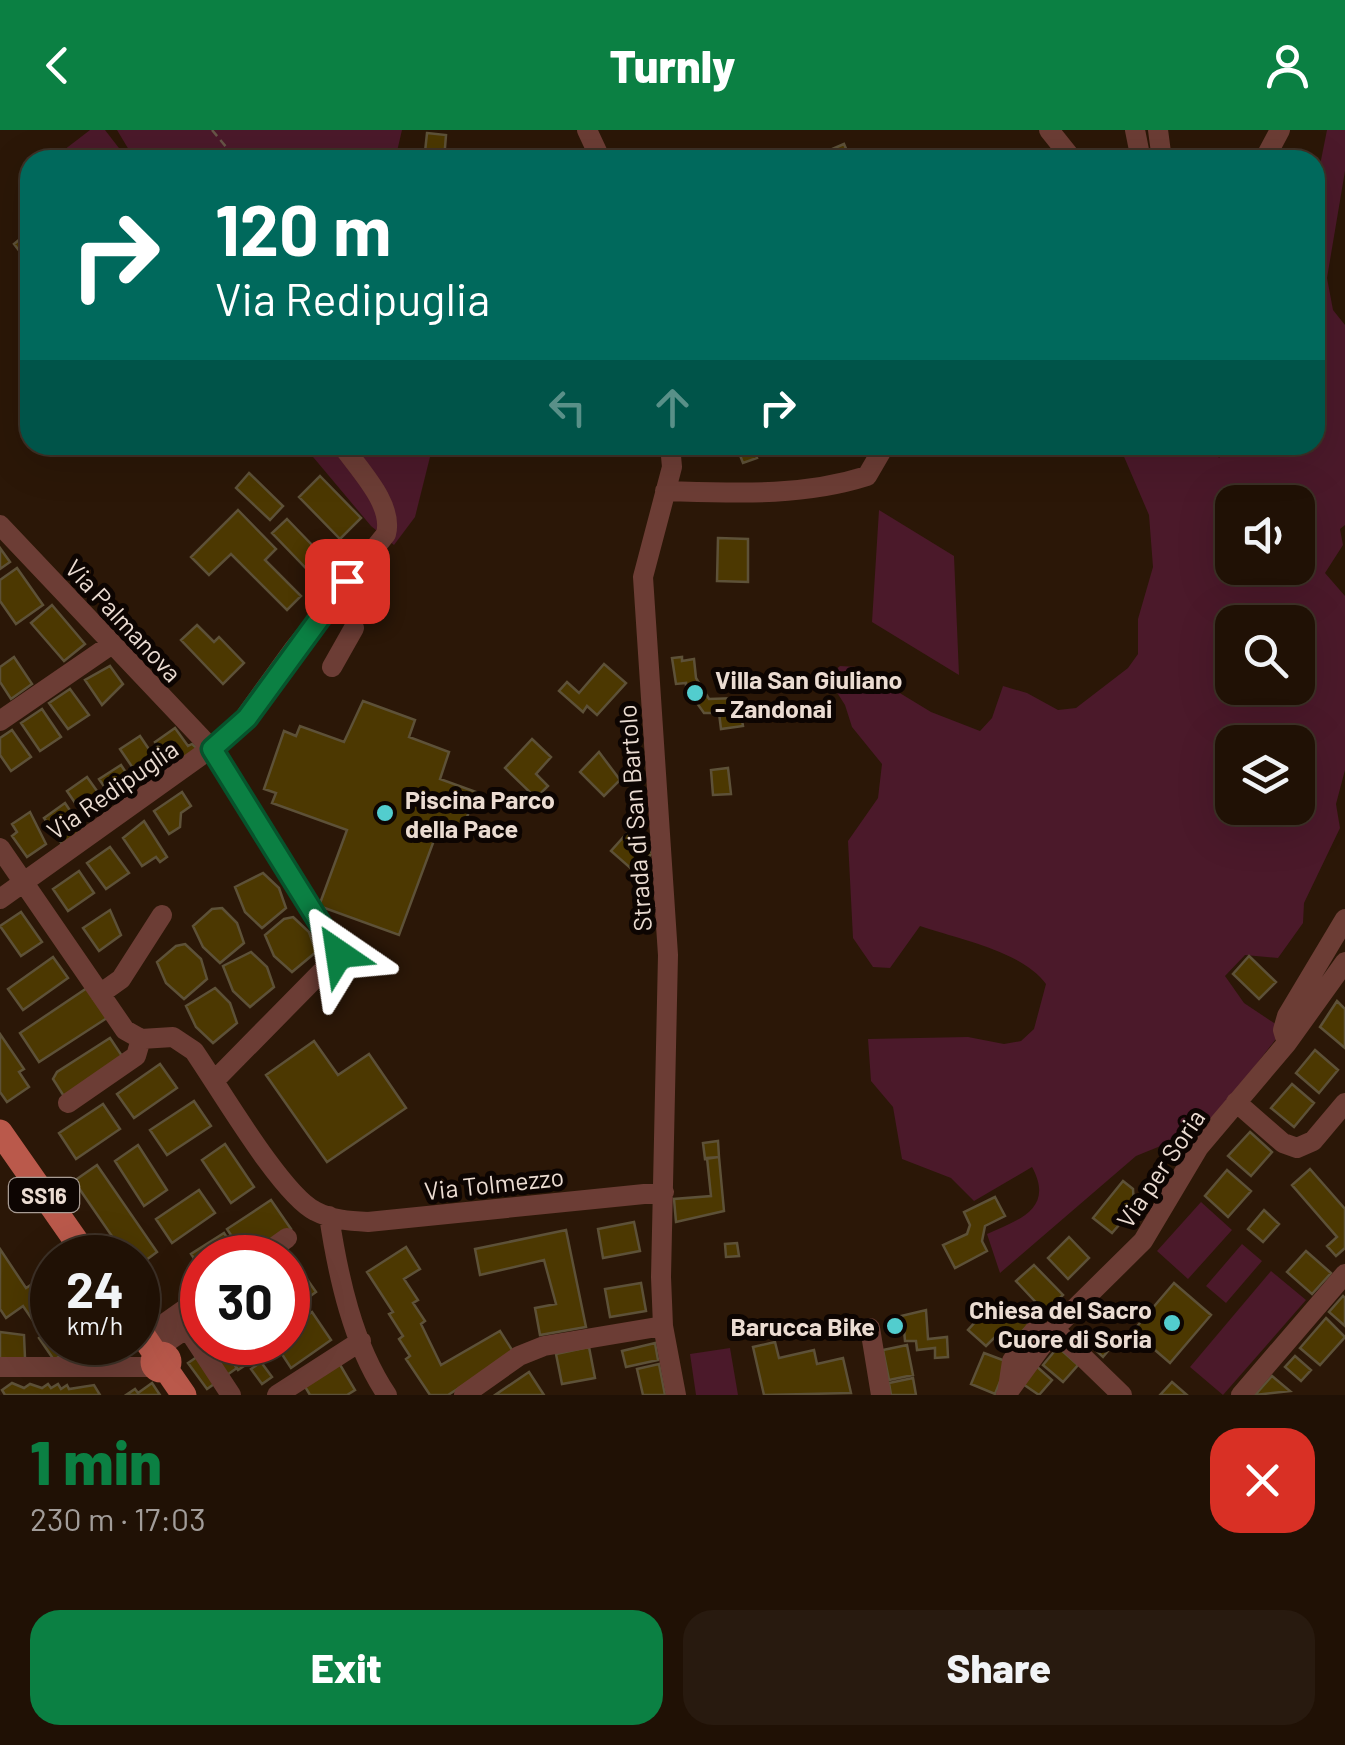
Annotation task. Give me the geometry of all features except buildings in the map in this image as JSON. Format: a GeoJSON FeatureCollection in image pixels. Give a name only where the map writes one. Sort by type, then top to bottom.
{"type":"FeatureCollection","features":[{"type":"Feature","properties":{"kind":"main road","name":"SS16"},"geometry":{"type":"LineString","coordinates":[[0,1132],[72,1235]]}},
{"type":"Feature","properties":{"kind":"main road"},"geometry":{"type":"LineString","coordinates":[[160,1361],[184,1395]]}},
{"type":"Feature","properties":{"kind":"street"},"geometry":{"type":"LineString","coordinates":[[1049,130],[1065,150]]}},
{"type":"Feature","properties":{"kind":"street","name":"Via Redipuglia"},"geometry":{"type":"LineString","coordinates":[[0,899],[212,749],[247,718],[293,650],[386,534],[389,522],[381,501],[349,455]]}},
{"type":"Feature","properties":{"kind":"street","name":"Strada di San Bartolo"},"geometry":{"type":"LineString","coordinates":[[671,455],[672,467],[643,577],[668,955],[663,1326],[676,1395]]}},
{"type":"Feature","properties":{"kind":"street"},"geometry":{"type":"LineString","coordinates":[[666,491],[757,493],[829,488],[867,476],[880,455]]}},
{"type":"Feature","properties":{"kind":"street","name":"Via Palmanova"},"geometry":{"type":"LineString","coordinates":[[0,525],[212,749],[339,954],[215,1080]]}},
{"type":"Feature","properties":{"kind":"street"},"geometry":{"type":"LineString","coordinates":[[332,667],[354,628]]}},
{"type":"Feature","properties":{"kind":"street"},"geometry":{"type":"LineString","coordinates":[[0,721],[112,644]]}},
{"type":"Feature","properties":{"kind":"street"},"geometry":{"type":"LineString","coordinates":[[0,848],[125,1030],[141,1039],[180,1040],[194,1051],[290,1187],[313,1210],[330,1216],[335,1254],[360,1341],[387,1395]]}},
{"type":"Feature","properties":{"kind":"street"},"geometry":{"type":"LineString","coordinates":[[100,994],[121,979],[162,915]]}},
{"type":"Feature","properties":{"kind":"street"},"geometry":{"type":"LineString","coordinates":[[1287,1042],[1283,1030],[1287,1016],[1345,918]]}},
{"type":"Feature","properties":{"kind":"street","name":"Via per Soria"},"geometry":{"type":"LineString","coordinates":[[1007,1393],[1045,1328],[1143,1241],[1190,1159],[1287,1042],[1345,962]]}},
{"type":"Feature","properties":{"kind":"street"},"geometry":{"type":"LineString","coordinates":[[68,1103],[136,1056],[141,1039]]}},
{"type":"Feature","properties":{"kind":"street"},"geometry":{"type":"LineString","coordinates":[[1236,1102],[1283,1143],[1296,1148],[1313,1141],[1345,1103]]}},
{"type":"Feature","properties":{"kind":"street","name":"Via Tolmezzo"},"geometry":{"type":"LineString","coordinates":[[330,1216],[368,1222],[664,1192]]}},
{"type":"Feature","properties":{"kind":"street"},"geometry":{"type":"LineString","coordinates":[[1241,1395],[1345,1274]]}},
{"type":"Feature","properties":{"kind":"street"},"geometry":{"type":"LineString","coordinates":[[160,1345],[180,1322]]}},
{"type":"Feature","properties":{"kind":"street"},"geometry":{"type":"LineString","coordinates":[[464,1395],[519,1356],[544,1346],[663,1326]]}},
{"type":"Feature","properties":{"kind":"street"},"geometry":{"type":"LineString","coordinates":[[160,1347],[186,1328],[231,1395]]}},
{"type":"Feature","properties":{"kind":"street"},"geometry":{"type":"LineString","coordinates":[[870,1328],[880,1395]]}},
{"type":"Feature","properties":{"kind":"street"},"geometry":{"type":"LineString","coordinates":[[1045,1328],[1122,1395]]}},
{"type":"Feature","properties":{"kind":"street"},"geometry":{"type":"LineString","coordinates":[[278,1395],[360,1341]]}},
{"type":"Feature","properties":{"kind":"street"},"geometry":{"type":"LineString","coordinates":[[0,1367],[30,1364]]}},
{"type":"Feature","properties":{"kind":"path"},"geometry":{"type":"LineString","coordinates":[[212,130],[229,150]]}},
{"type":"Feature","properties":{"kind":"shaded area"},"geometry":{"type":"Polygon","coordinates":[[[90,130],[105,130],[120,150],[64,150],[90,130]]]}},
{"type":"Feature","properties":{"kind":"shaded area"},"geometry":{"type":"Polygon","coordinates":[[[117,130],[402,130],[397,150],[129,150],[117,130]]]}},
{"type":"Feature","properties":{"kind":"shaded area"},"geometry":{"type":"Polygon","coordinates":[[[1327,130],[1345,130],[1345,171],[1327,278],[1333,310],[1345,325],[1345,525],[1340,529],[1343,545],[1325,573],[1345,596],[1345,770],[1336,804],[1340,828],[1304,903],[1303,923],[1278,958],[1245,955],[1225,976],[1244,1003],[1277,1025],[1279,1035],[1204,1132],[1180,1147],[1163,1145],[1136,1156],[1000,1273],[987,1234],[1021,1218],[1036,1203],[1038,1181],[1032,1167],[974,1201],[951,1178],[902,1159],[893,1107],[871,1081],[868,1039],[968,1037],[1004,1044],[1021,1041],[1034,1029],[1046,984],[1006,955],[920,926],[890,968],[873,967],[853,938],[848,841],[878,798],[882,764],[852,727],[845,705],[827,677],[840,666],[857,667],[931,712],[980,731],[992,718],[1003,686],[1027,693],[1058,710],[1076,708],[1128,668],[1138,654],[1138,619],[1153,567],[1149,515],[1123,455],[1325,455],[1323,150],[1327,130]]]}},
{"type":"Feature","properties":{"kind":"shaded area"},"geometry":{"type":"Polygon","coordinates":[[[311,455],[430,455],[415,517],[394,545],[371,526],[311,455]]]}},
{"type":"Feature","properties":{"kind":"shaded area"},"geometry":{"type":"Polygon","coordinates":[[[879,510],[954,556],[959,675],[872,622],[879,510]]]}},
{"type":"Feature","properties":{"kind":"shaded area"},"geometry":{"type":"Polygon","coordinates":[[[1201,1202],[1232,1230],[1188,1279],[1157,1251],[1201,1202]]]}},
{"type":"Feature","properties":{"kind":"shaded area"},"geometry":{"type":"Polygon","coordinates":[[[1242,1244],[1262,1261],[1226,1303],[1206,1286],[1242,1244]]]}},
{"type":"Feature","properties":{"kind":"shaded area"},"geometry":{"type":"Polygon","coordinates":[[[1271,1271],[1306,1300],[1223,1395],[1190,1367],[1271,1271]]]}},
{"type":"Feature","properties":{"kind":"shaded area"},"geometry":{"type":"Polygon","coordinates":[[[730,1348],[738,1395],[696,1395],[690,1354],[730,1348]]]}},
{"type":"Feature","properties":{"kind":"place","name":"Villa San Giuliano - Zandonai"},"geometry":{"type":"Point","coordinates":[695,693]}},
{"type":"Feature","properties":{"kind":"place","name":"Piscina Parco della Pace"},"geometry":{"type":"Point","coordinates":[385,813]}},
{"type":"Feature","properties":{"kind":"place","name":"Chiesa del Sacro Cuore di Soria"},"geometry":{"type":"Point","coordinates":[1172,1323]}},
{"type":"Feature","properties":{"kind":"place","name":"Barucca Bike"},"geometry":{"type":"Point","coordinates":[895,1326]}},
{"type":"Feature","properties":{"kind":"route"},"geometry":{"type":"LineString","coordinates":[[339,954],[212,749],[247,718],[347,581]]}}]}
